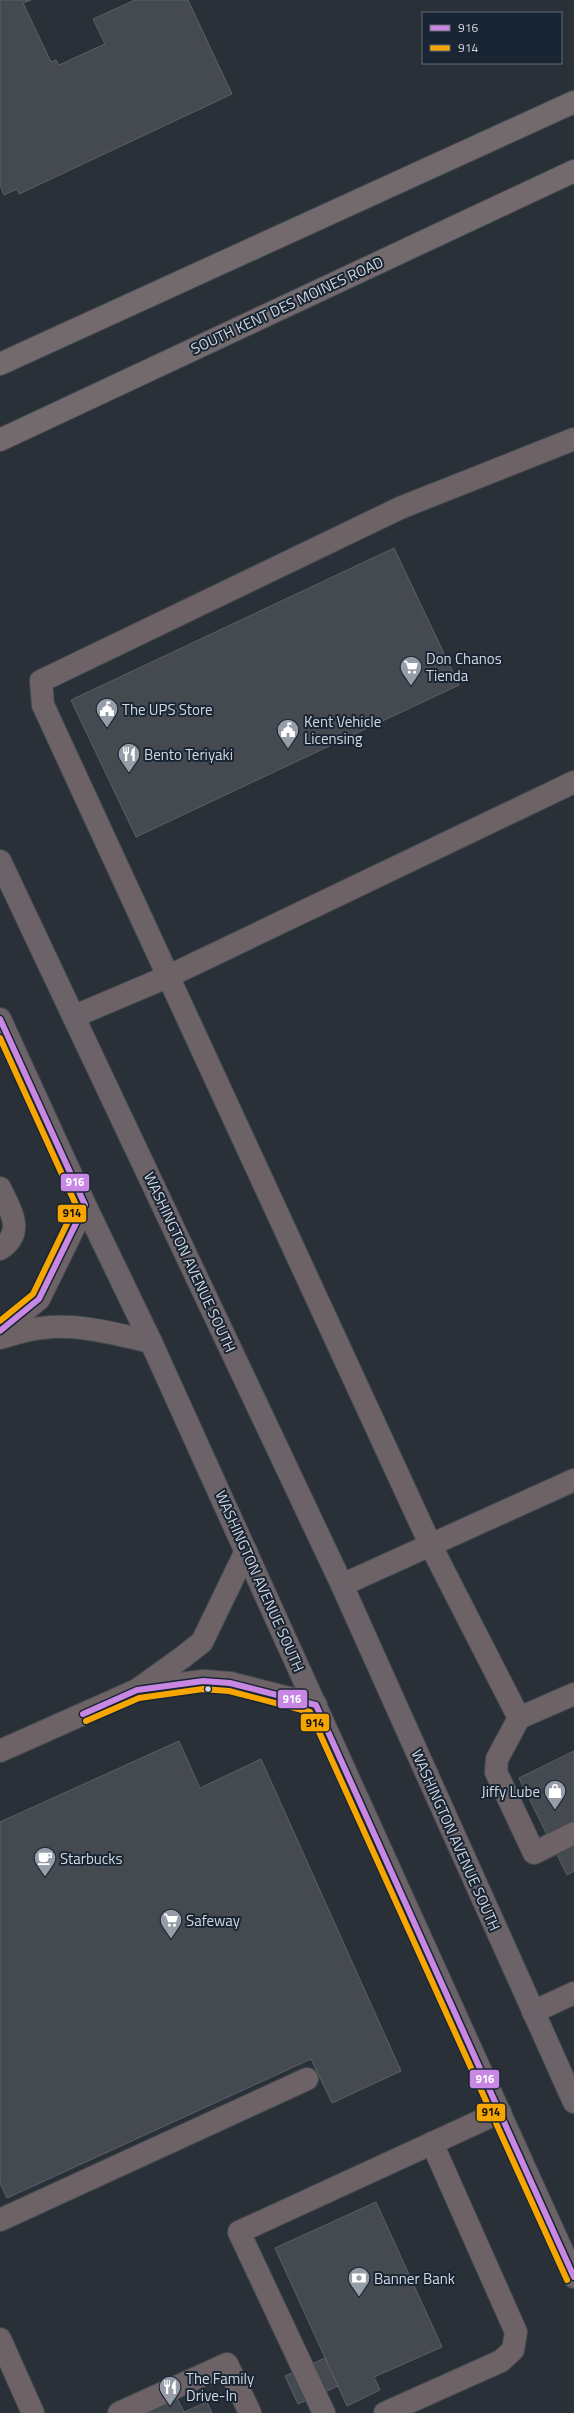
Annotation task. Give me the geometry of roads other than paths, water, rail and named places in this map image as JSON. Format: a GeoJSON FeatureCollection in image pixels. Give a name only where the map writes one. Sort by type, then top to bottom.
{"type":"FeatureCollection","features":[{"type":"Feature","properties":{"kind":"highway"},"geometry":{"type":"LineString","coordinates":[[0,364],[574,102]]}},
{"type":"Feature","properties":{"kind":"highway","name":"SOUTH KENT DES MOINES ROAD"},"geometry":{"type":"LineString","coordinates":[[0,440],[574,171]]}},
{"type":"Feature","properties":{"kind":"main road","name":"WASHINGTON AVENUE SOUTH"},"geometry":{"type":"LineString","coordinates":[[0,861],[75,1016],[342,1585],[574,2102]]}},
{"type":"Feature","properties":{"kind":"main road","name":"WASHINGTON AVENUE SOUTH"},"geometry":{"type":"LineString","coordinates":[[0,1019],[84,1205],[151,1342],[574,2277]]}},
{"type":"Feature","properties":{"kind":"lane"},"geometry":{"type":"LineString","coordinates":[[519,1718],[431,1546],[167,977],[42,705],[41,681],[400,508],[574,439]]}},
{"type":"Feature","properties":{"kind":"lane"},"geometry":{"type":"LineString","coordinates":[[75,1016],[167,977],[574,782]]}},
{"type":"Feature","properties":{"kind":"lane"},"geometry":{"type":"LineString","coordinates":[[0,1188],[13,1217],[14,1230],[10,1242],[0,1249]]}},
{"type":"Feature","properties":{"kind":"lane"},"geometry":{"type":"LineString","coordinates":[[0,1331],[39,1299],[84,1205]]}},
{"type":"Feature","properties":{"kind":"lane"},"geometry":{"type":"LineString","coordinates":[[0,1338],[41,1328],[60,1327],[97,1330],[151,1342]]}},
{"type":"Feature","properties":{"kind":"lane"},"geometry":{"type":"LineString","coordinates":[[342,1585],[574,1480]]}},
{"type":"Feature","properties":{"kind":"lane"},"geometry":{"type":"LineString","coordinates":[[0,1751],[137,1690],[202,1642],[246,1551]]}},
{"type":"Feature","properties":{"kind":"lane"},"geometry":{"type":"LineString","coordinates":[[137,1690],[203,1681],[230,1683],[316,1705]]}},
{"type":"Feature","properties":{"kind":"lane"},"geometry":{"type":"LineString","coordinates":[[574,1694],[519,1718],[497,1760],[496,1772],[534,1853],[574,1833]]}},
{"type":"Feature","properties":{"kind":"lane"},"geometry":{"type":"LineString","coordinates":[[533,2012],[574,1993]]}},
{"type":"Feature","properties":{"kind":"lane"},"geometry":{"type":"LineString","coordinates":[[0,2220],[307,2079]]}},
{"type":"Feature","properties":{"kind":"lane"},"geometry":{"type":"LineString","coordinates":[[324,2413],[238,2232],[500,2112]]}},
{"type":"Feature","properties":{"kind":"lane"},"geometry":{"type":"LineString","coordinates":[[385,2413],[501,2361],[513,2350],[516,2332],[432,2143]]}},
{"type":"Feature","properties":{"kind":"lane"},"geometry":{"type":"LineString","coordinates":[[0,2339],[33,2413]]}},
{"type":"Feature","properties":{"kind":"lane"},"geometry":{"type":"LineString","coordinates":[[119,2413],[227,2364],[250,2413]]}},
{"type":"Feature","properties":{"kind":"place","name":"Don Chanos Tienda"},"geometry":{"type":"Point","coordinates":[411,686]}},
{"type":"Feature","properties":{"kind":"place","name":"The UPS Store"},"geometry":{"type":"Point","coordinates":[107,728]}},
{"type":"Feature","properties":{"kind":"place","name":"Kent Vehicle Licensing"},"geometry":{"type":"Point","coordinates":[288,750]}},
{"type":"Feature","properties":{"kind":"place","name":"Bento Teriyaki"},"geometry":{"type":"Point","coordinates":[129,774]}},
{"type":"Feature","properties":{"kind":"place","name":"Jiffy Lube"},"geometry":{"type":"Point","coordinates":[555,1810]}},
{"type":"Feature","properties":{"kind":"place","name":"Starbucks"},"geometry":{"type":"Point","coordinates":[45,1878]}},
{"type":"Feature","properties":{"kind":"place","name":"Safeway"},"geometry":{"type":"Point","coordinates":[171,1940]}},
{"type":"Feature","properties":{"kind":"place","name":"Banner Bank"},"geometry":{"type":"Point","coordinates":[359,2298]}},
{"type":"Feature","properties":{"kind":"place","name":"The Family Drive-In"},"geometry":{"type":"Point","coordinates":[170,2406]}}]}
